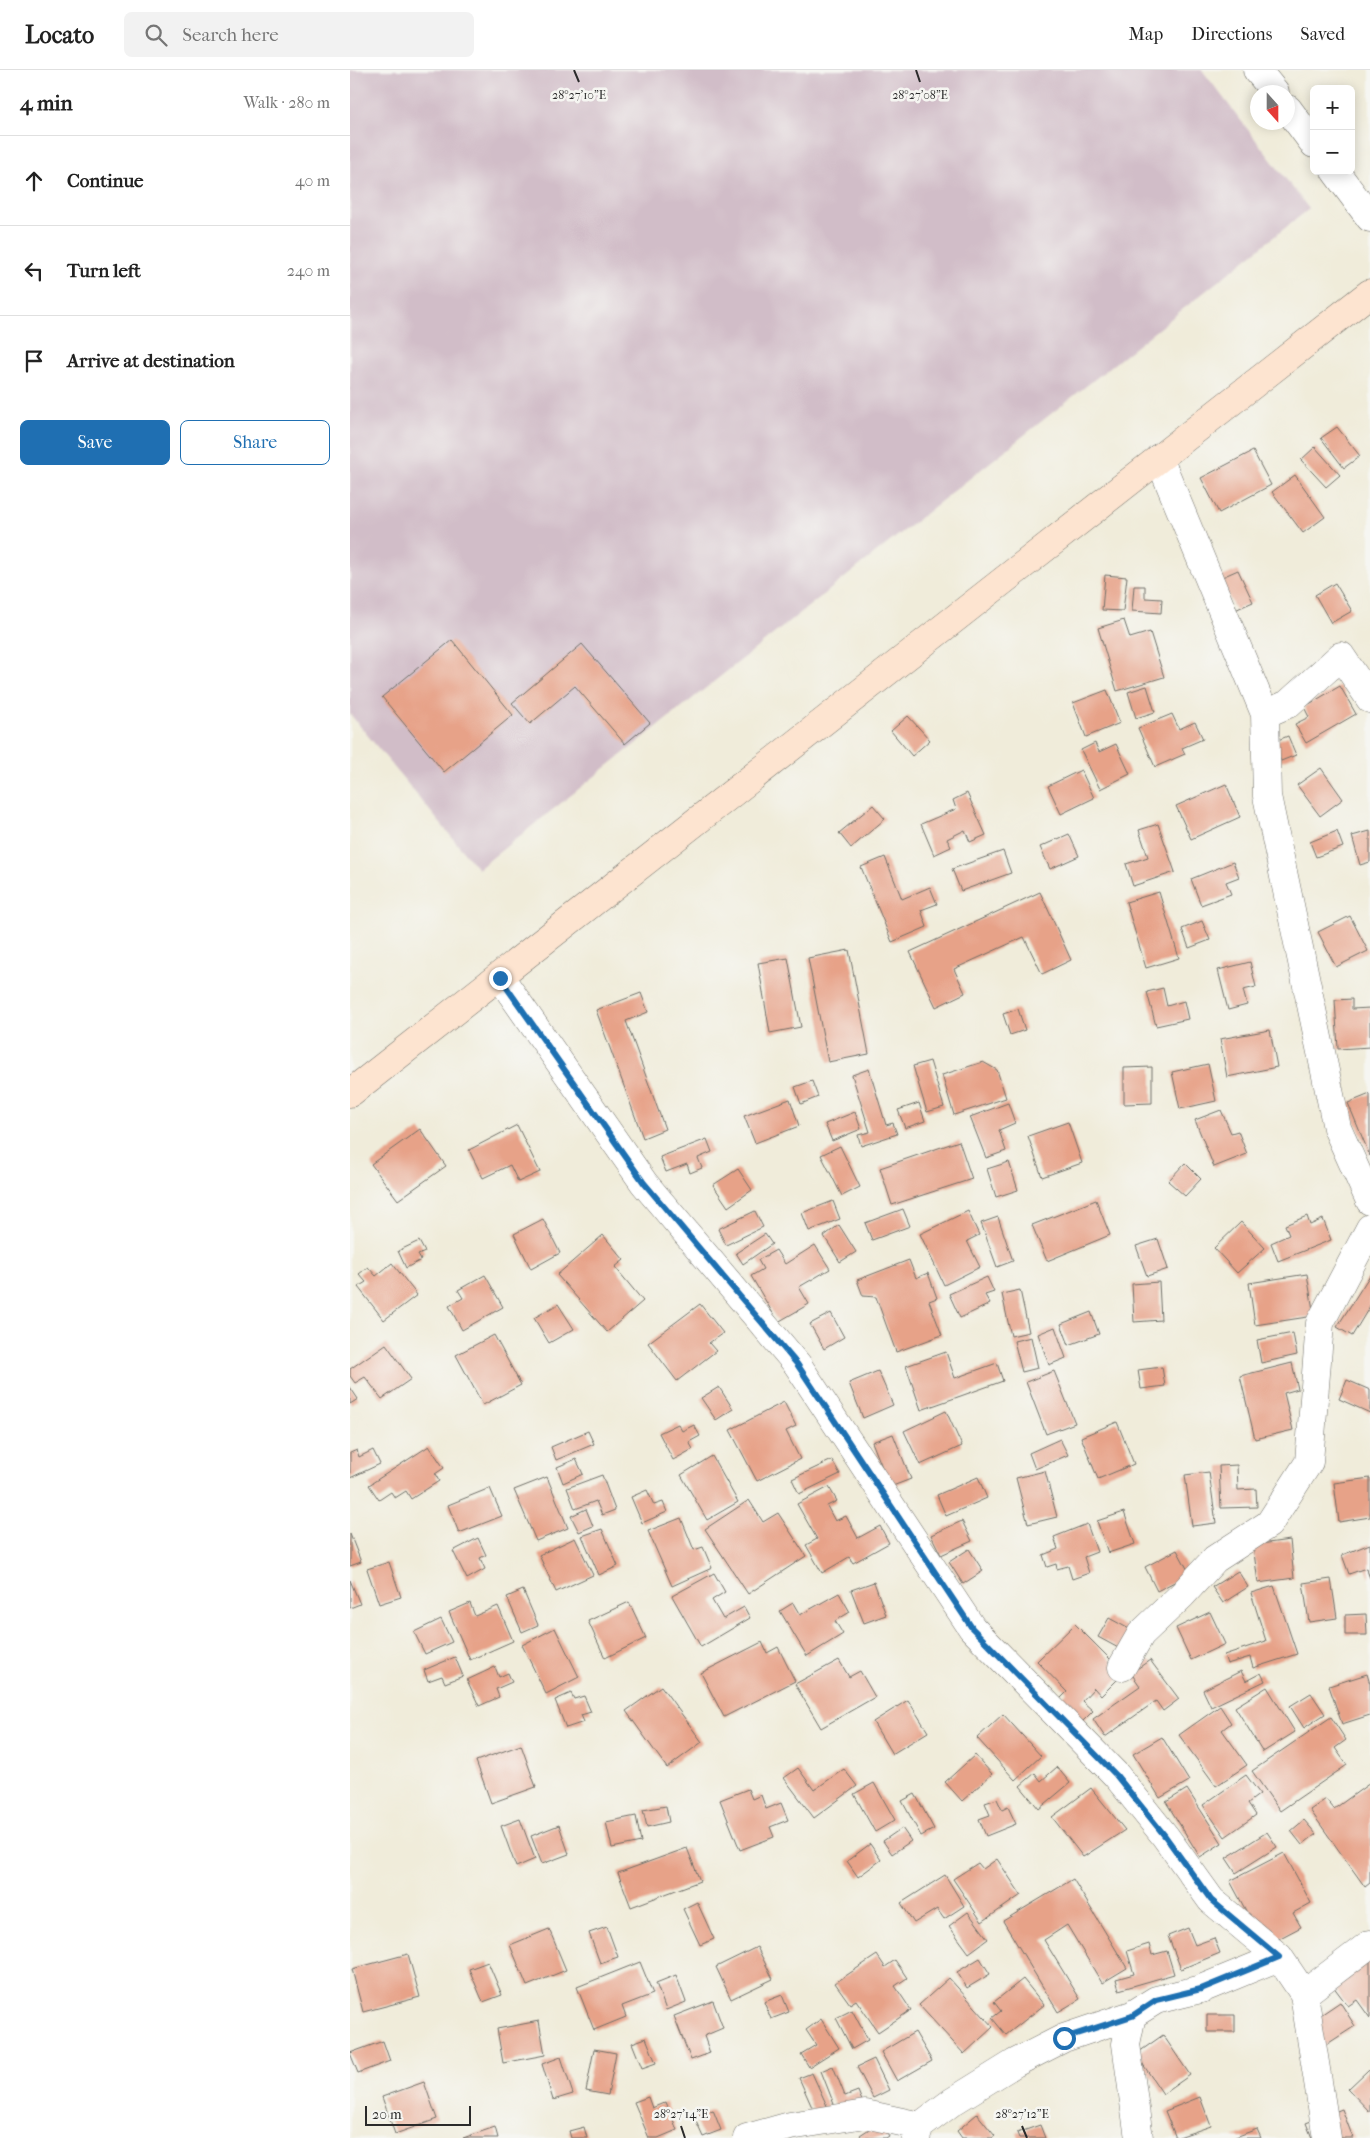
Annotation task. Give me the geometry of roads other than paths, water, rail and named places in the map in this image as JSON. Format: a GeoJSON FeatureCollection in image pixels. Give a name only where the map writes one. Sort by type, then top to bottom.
{"type":"FeatureCollection","features":[{"type":"Feature","properties":{"kind":"main road"},"geometry":{"type":"LineString","coordinates":[[350,1093],[500,978],[1370,293]]}},
{"type":"Feature","properties":{"kind":"street"},"geometry":{"type":"LineString","coordinates":[[1257,70],[1269,85]]}},
{"type":"Feature","properties":{"kind":"street"},"geometry":{"type":"LineString","coordinates":[[1295,119],[1310,139]]}},
{"type":"Feature","properties":{"kind":"street"},"geometry":{"type":"LineString","coordinates":[[1338,175],[1370,218]]}},
{"type":"Feature","properties":{"kind":"street"},"geometry":{"type":"LineString","coordinates":[[1159,458],[1265,714],[1267,796],[1337,1128],[1370,1201]]}},
{"type":"Feature","properties":{"kind":"street"},"geometry":{"type":"LineString","coordinates":[[1265,714],[1288,704],[1341,656],[1370,699]]}},
{"type":"Feature","properties":{"kind":"street"},"geometry":{"type":"LineString","coordinates":[[500,978],[644,1183],[797,1364],[972,1628],[1116,1775],[1165,1836],[1211,1900],[1279,1957],[1304,1994],[1327,2138]]}},
{"type":"Feature","properties":{"kind":"street"},"geometry":{"type":"LineString","coordinates":[[1122,1667],[1141,1634],[1182,1595],[1215,1559],[1268,1524],[1309,1462],[1320,1323],[1370,1228]]}},
{"type":"Feature","properties":{"kind":"street"},"geometry":{"type":"LineString","coordinates":[[1304,1994],[1370,1944]]}},
{"type":"Feature","properties":{"kind":"street"},"geometry":{"type":"LineString","coordinates":[[747,2138],[790,2126],[865,2114],[918,2132],[952,2102],[1024,2059],[1064,2038],[1132,2016],[1156,2000],[1201,1989],[1279,1957]]}},
{"type":"Feature","properties":{"kind":"street"},"geometry":{"type":"LineString","coordinates":[[1132,2016],[1126,2044],[1139,2138]]}}]}
